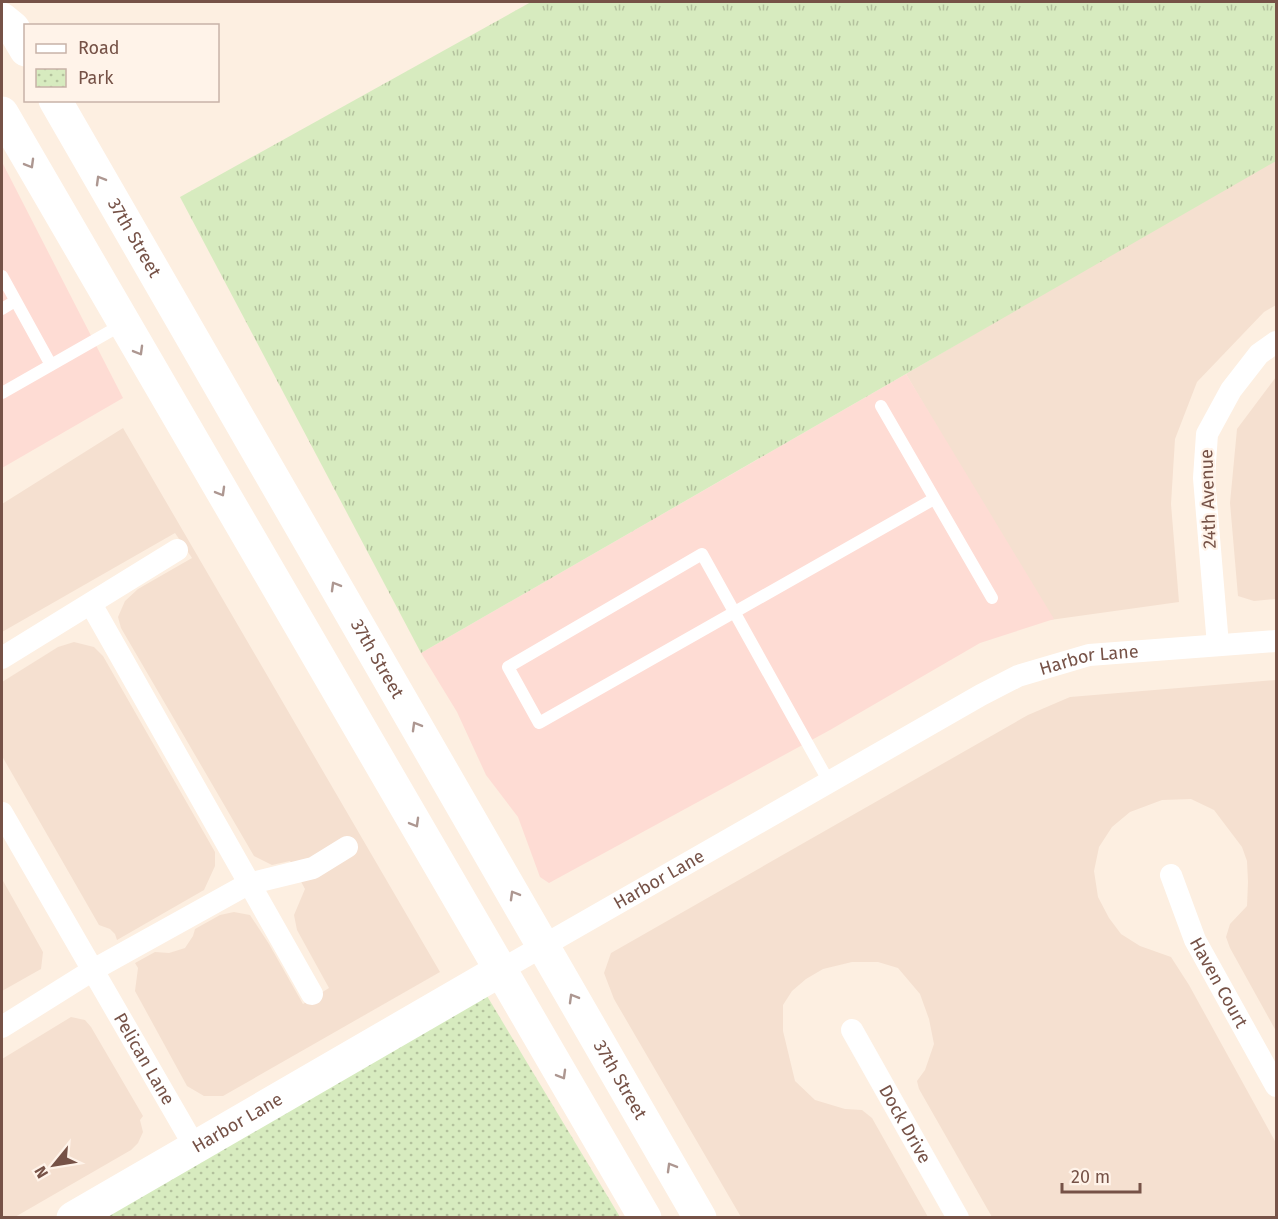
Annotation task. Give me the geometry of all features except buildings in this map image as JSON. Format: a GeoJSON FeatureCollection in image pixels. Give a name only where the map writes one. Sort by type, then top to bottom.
{"type":"FeatureCollection","features":[{"type":"Feature","properties":{"kind":"main road"},"geometry":{"type":"LineString","coordinates":[[2,19],[13,28],[24,47]]}},
{"type":"Feature","properties":{"kind":"main road","name":"37th Street"},"geometry":{"type":"LineString","coordinates":[[56,102],[700,1218]]}},
{"type":"Feature","properties":{"kind":"main road"},"geometry":{"type":"LineString","coordinates":[[2,113],[645,1218]]}},
{"type":"Feature","properties":{"kind":"main road"},"geometry":{"type":"LineString","coordinates":[[321,662],[364,636]]}},
{"type":"Feature","properties":{"kind":"main road","name":"Harbor Lane"},"geometry":{"type":"LineString","coordinates":[[73,1218],[501,970]]}},
{"type":"Feature","properties":{"kind":"street","name":"24th Avenue"},"geometry":{"type":"LineString","coordinates":[[1218,645],[1204,478],[1207,434],[1231,390],[1259,354],[1276,342]]}},
{"type":"Feature","properties":{"kind":"street"},"geometry":{"type":"LineString","coordinates":[[2,658],[177,550]]}},
{"type":"Feature","properties":{"kind":"street"},"geometry":{"type":"LineString","coordinates":[[91,604],[312,994]]}},
{"type":"Feature","properties":{"kind":"street","name":"Harbor Lane"},"geometry":{"type":"LineString","coordinates":[[501,970],[1018,676],[1089,656],[1276,641]]}},
{"type":"Feature","properties":{"kind":"street","name":"Pelican Lane"},"geometry":{"type":"LineString","coordinates":[[2,813],[195,1147]]}},
{"type":"Feature","properties":{"kind":"street"},"geometry":{"type":"LineString","coordinates":[[2,1027],[93,970],[248,884],[314,868],[347,847]]}},
{"type":"Feature","properties":{"kind":"street","name":"Haven Court"},"geometry":{"type":"LineString","coordinates":[[1171,875],[1195,940],[1276,1086]]}},
{"type":"Feature","properties":{"kind":"street","name":"Dock Drive"},"geometry":{"type":"LineString","coordinates":[[852,1030],[958,1218]]}},
{"type":"Feature","properties":{"kind":"lane"},"geometry":{"type":"LineString","coordinates":[[2,276],[51,365]]}},
{"type":"Feature","properties":{"kind":"lane"},"geometry":{"type":"LineString","coordinates":[[2,309],[15,301]]}},
{"type":"Feature","properties":{"kind":"lane"},"geometry":{"type":"LineString","coordinates":[[2,393],[123,324]]}},
{"type":"Feature","properties":{"kind":"lane"},"geometry":{"type":"LineString","coordinates":[[881,406],[992,598]]}},
{"type":"Feature","properties":{"kind":"lane"},"geometry":{"type":"LineString","coordinates":[[829,782],[733,611],[702,554],[508,667],[539,723],[733,611],[934,499]]}},
{"type":"Feature","properties":{"kind":"shaded area"},"geometry":{"type":"Polygon","coordinates":[[[1276,158],[1276,305],[1264,312],[1197,382],[1175,439],[1171,504],[1179,602],[1050,620],[906,374],[1276,158]]]}},
{"type":"Feature","properties":{"kind":"shaded area"},"geometry":{"type":"Polygon","coordinates":[[[2,162],[123,398],[2,468],[2,162]]]}},
{"type":"Feature","properties":{"kind":"shaded area"},"geometry":{"type":"Polygon","coordinates":[[[906,374],[1054,619],[980,643],[830,730],[549,883],[540,877],[518,817],[486,775],[457,712],[421,653],[906,374]]]}},
{"type":"Feature","properties":{"kind":"shaded area"},"geometry":{"type":"Polygon","coordinates":[[[1276,377],[1276,599],[1254,601],[1238,596],[1230,503],[1237,429],[1276,377]]]}},
{"type":"Feature","properties":{"kind":"shaded area"},"geometry":{"type":"Polygon","coordinates":[[[123,428],[440,972],[223,1096],[204,1096],[187,1086],[135,991],[138,968],[135,963],[155,952],[169,953],[185,948],[195,929],[220,915],[234,912],[250,915],[303,1004],[329,988],[297,930],[294,915],[305,889],[290,861],[272,865],[254,856],[121,628],[118,617],[125,601],[138,589],[192,558],[175,533],[2,632],[2,504],[123,428]]]}},
{"type":"Feature","properties":{"kind":"shaded area"},"geometry":{"type":"Polygon","coordinates":[[[74,642],[94,647],[103,656],[215,852],[215,866],[204,890],[117,940],[110,929],[99,925],[2,756],[2,682],[58,647],[74,642]]]}},
{"type":"Feature","properties":{"kind":"shaded area"},"geometry":{"type":"Polygon","coordinates":[[[1276,680],[1276,1031],[1226,937],[1230,924],[1247,906],[1247,861],[1242,847],[1214,810],[1191,799],[1162,800],[1130,812],[1112,827],[1099,847],[1094,871],[1098,897],[1121,934],[1140,946],[1171,957],[1189,985],[1276,1143],[1276,1217],[992,1217],[919,1089],[917,1081],[925,1070],[934,1044],[929,1019],[920,994],[898,968],[878,962],[852,962],[823,969],[806,979],[792,991],[783,1005],[783,1031],[795,1081],[815,1100],[845,1109],[862,1110],[872,1118],[928,1217],[741,1217],[614,999],[604,973],[611,953],[1028,715],[1070,697],[1276,680]]]}},
{"type":"Feature","properties":{"kind":"shaded area"},"geometry":{"type":"Polygon","coordinates":[[[2,879],[43,952],[41,969],[2,991],[2,879]]]}},
{"type":"Feature","properties":{"kind":"shaded area"},"geometry":{"type":"Polygon","coordinates":[[[71,1017],[85,1020],[91,1027],[143,1116],[140,1120],[143,1132],[138,1143],[131,1150],[15,1217],[2,1217],[2,1059],[71,1017]]]}},
{"type":"Feature","properties":{"kind":"green space"},"geometry":{"type":"Polygon","coordinates":[[[531,2],[1276,2],[1276,161],[421,653],[180,197],[531,2]]]}},
{"type":"Feature","properties":{"kind":"green space"},"geometry":{"type":"Polygon","coordinates":[[[487,996],[620,1217],[101,1218],[487,996]]]}}]}
